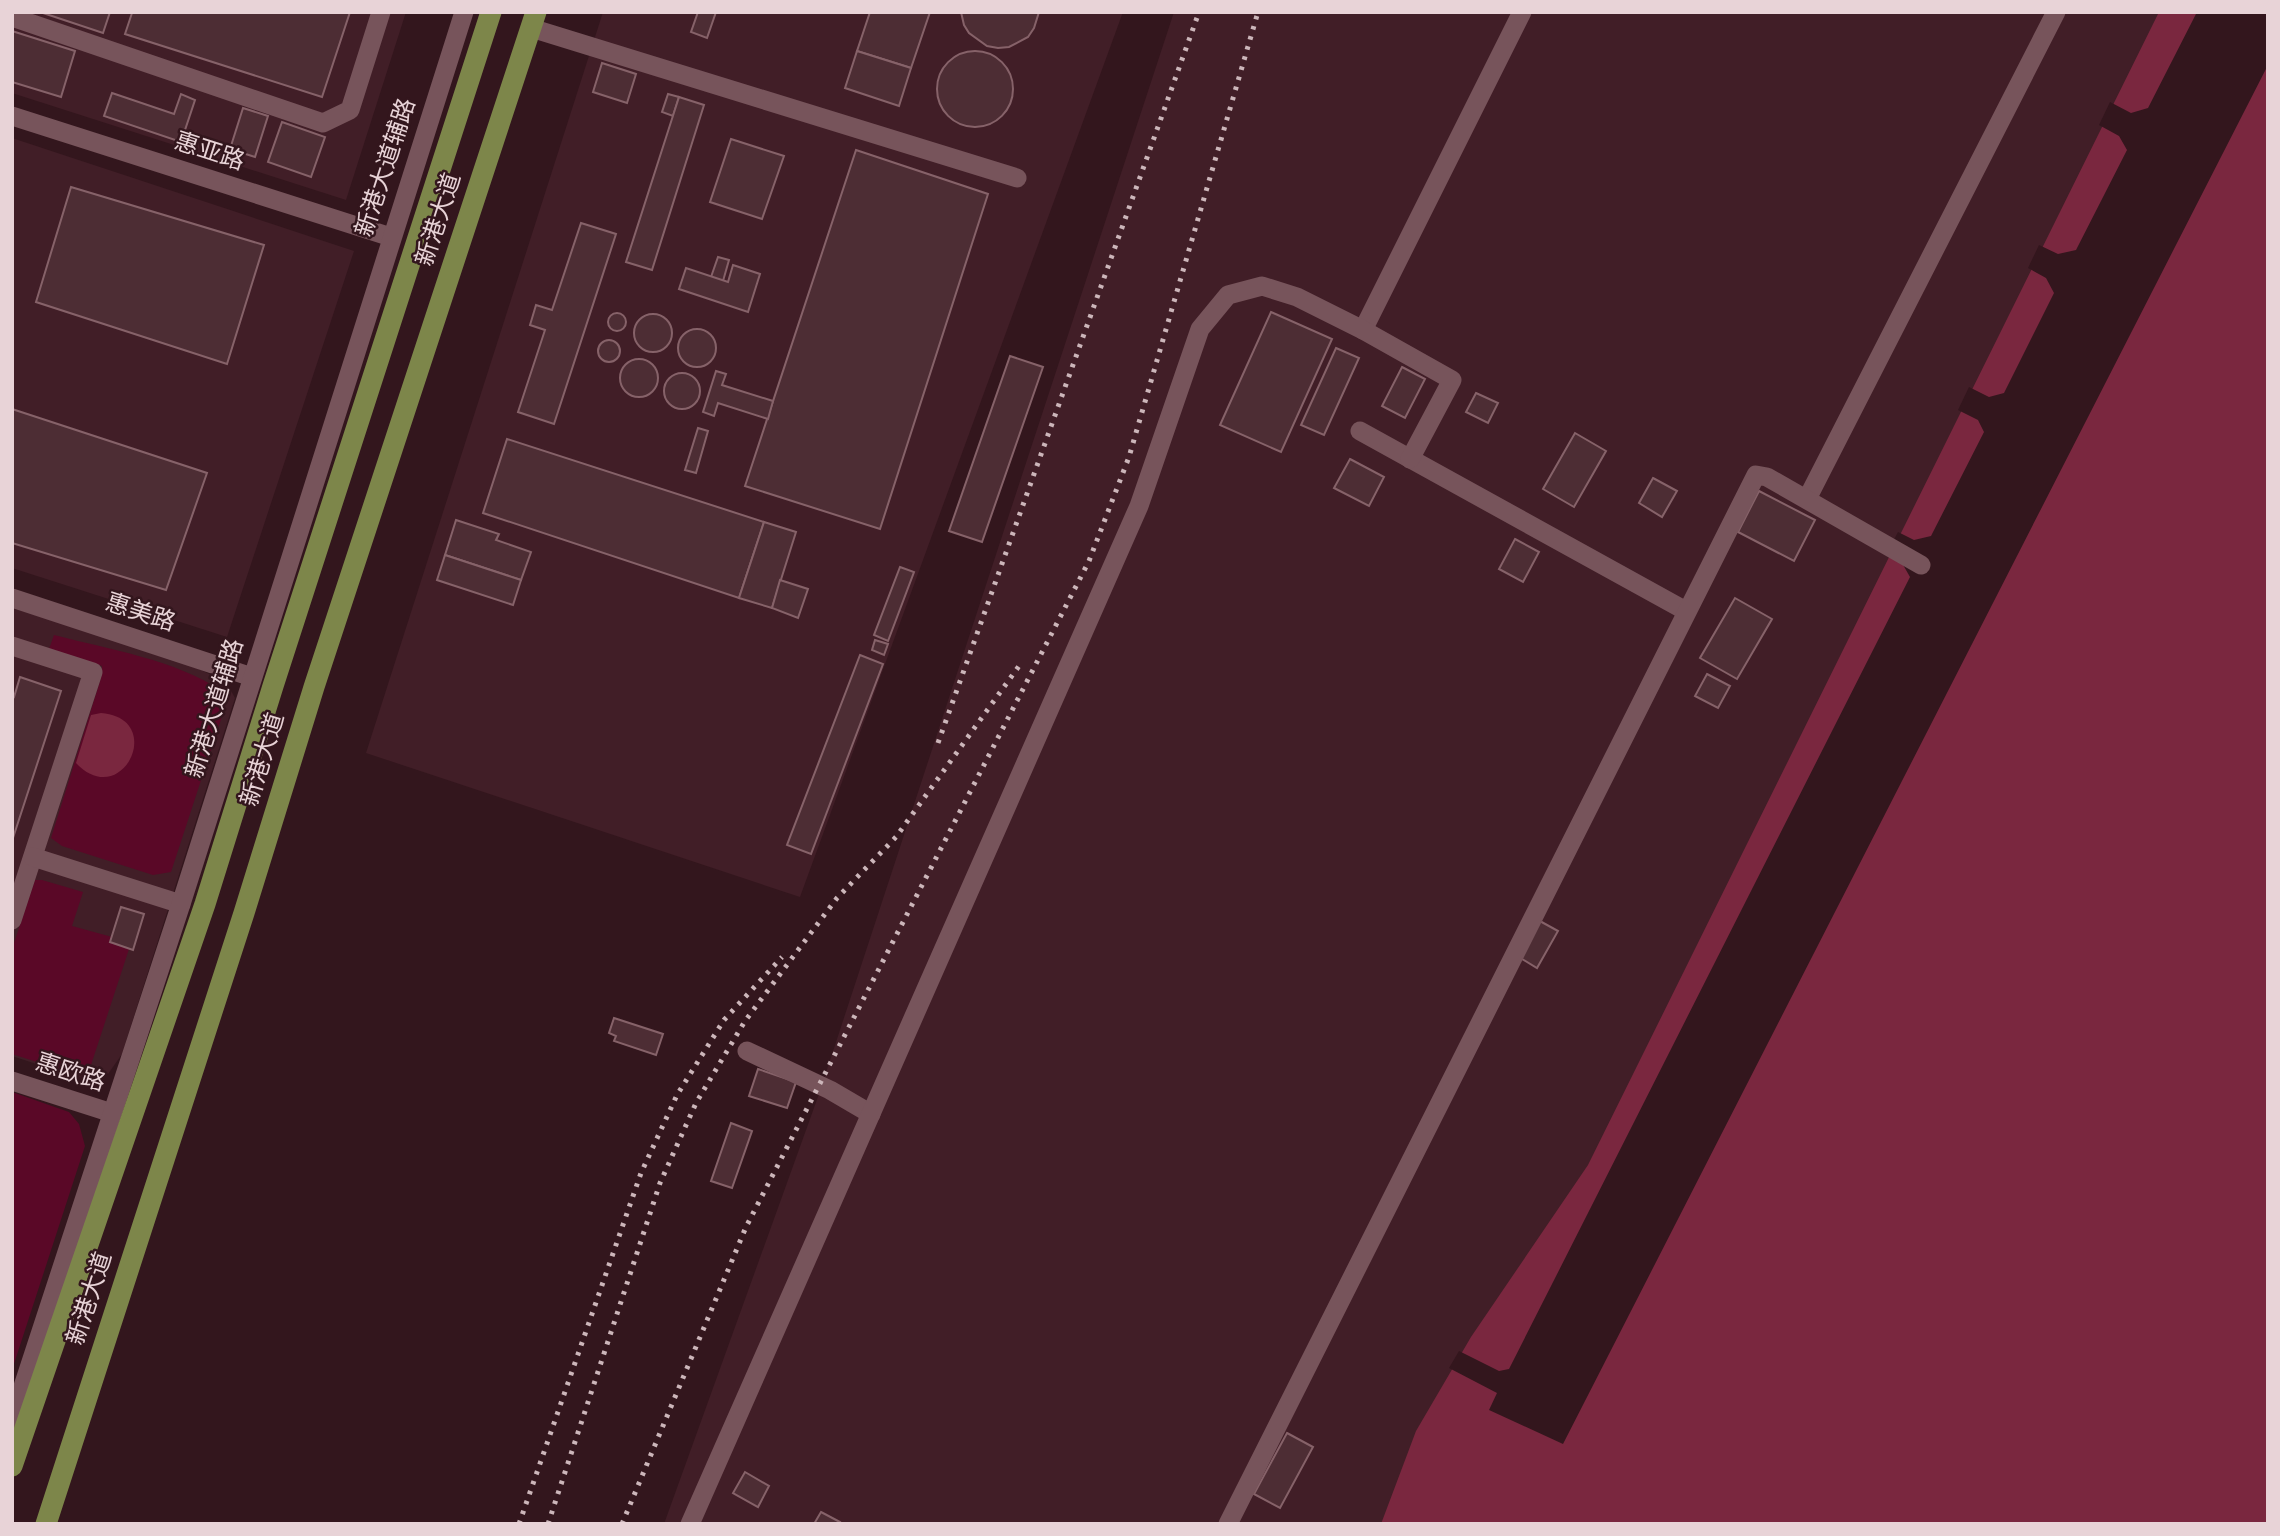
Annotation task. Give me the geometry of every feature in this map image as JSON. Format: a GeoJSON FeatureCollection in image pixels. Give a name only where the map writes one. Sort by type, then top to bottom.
{"type":"FeatureCollection","features":[{"type":"Feature","properties":{"kind":"main road","name":"新港大道"},"geometry":{"type":"LineString","coordinates":[[12,1466],[205,904],[491,12]]}},
{"type":"Feature","properties":{"kind":"main road","name":"新港大道"},"geometry":{"type":"LineString","coordinates":[[46,1524],[244,913],[314,687],[533,20]]}},
{"type":"Feature","properties":{"kind":"street"},"geometry":{"type":"LineString","coordinates":[[12,17],[323,123],[349,110],[381,12]]}},
{"type":"Feature","properties":{"kind":"street","name":"新港大道辅路"},"geometry":{"type":"LineString","coordinates":[[12,1420],[181,904],[464,12]]}},
{"type":"Feature","properties":{"kind":"street"},"geometry":{"type":"LineString","coordinates":[[1363,330],[1522,12]]}},
{"type":"Feature","properties":{"kind":"street"},"geometry":{"type":"LineString","coordinates":[[1807,499],[2056,12]]}},
{"type":"Feature","properties":{"kind":"street"},"geometry":{"type":"LineString","coordinates":[[533,20],[1017,178]]}},
{"type":"Feature","properties":{"kind":"street","name":"惠亚路"},"geometry":{"type":"LineString","coordinates":[[12,116],[391,237]]}},
{"type":"Feature","properties":{"kind":"street"},"geometry":{"type":"LineString","coordinates":[[690,1524],[1139,506],[1200,329],[1228,295],[1262,286],[1297,297],[1452,380],[1410,458]]}},
{"type":"Feature","properties":{"kind":"street"},"geometry":{"type":"LineString","coordinates":[[1360,431],[1686,611]]}},
{"type":"Feature","properties":{"kind":"street"},"geometry":{"type":"LineString","coordinates":[[1228,1524],[1756,475],[1766,477],[1807,499],[1922,565]]}},
{"type":"Feature","properties":{"kind":"street","name":"惠美路"},"geometry":{"type":"LineString","coordinates":[[12,598],[252,677]]}},
{"type":"Feature","properties":{"kind":"street"},"geometry":{"type":"LineString","coordinates":[[12,646],[93,672],[12,920]]}},
{"type":"Feature","properties":{"kind":"street"},"geometry":{"type":"LineString","coordinates":[[33,857],[181,904]]}},
{"type":"Feature","properties":{"kind":"street"},"geometry":{"type":"LineString","coordinates":[[747,1051],[819,1084],[871,1114]]}},
{"type":"Feature","properties":{"kind":"street","name":"惠欧路"},"geometry":{"type":"LineString","coordinates":[[12,1081],[112,1113]]}},
{"type":"Feature","properties":{"kind":"shaded area"},"geometry":{"type":"Polygon","coordinates":[[[12,12],[406,12],[346,200],[12,93],[12,12]]]}},
{"type":"Feature","properties":{"kind":"shaded area"},"geometry":{"type":"Polygon","coordinates":[[[603,12],[1123,12],[800,897],[366,753],[603,12]]]}},
{"type":"Feature","properties":{"kind":"shaded area"},"geometry":{"type":"Polygon","coordinates":[[[1174,12],[2268,12],[1451,1524],[664,1524],[819,1094],[1174,12]]]}},
{"type":"Feature","properties":{"kind":"shaded area"},"geometry":{"type":"Polygon","coordinates":[[[2159,12],[2268,12],[2268,1524],[1381,1524],[1416,1431],[1471,1337],[1588,1165],[2159,12]]]}},
{"type":"Feature","properties":{"kind":"shaded area"},"geometry":{"type":"Polygon","coordinates":[[[12,138],[354,251],[227,637],[12,568],[12,138]]]}},
{"type":"Feature","properties":{"kind":"shaded area"},"geometry":{"type":"Polygon","coordinates":[[[12,608],[154,651],[227,683],[235,698],[122,1054],[108,1074],[76,1077],[12,1056],[12,608]]]}},
{"type":"Feature","properties":{"kind":"shaded area"},"geometry":{"type":"Polygon","coordinates":[[[54,635],[163,663],[204,680],[222,691],[224,710],[171,872],[153,875],[62,846],[51,838],[101,678],[102,666],[49,649],[54,635]]]}},
{"type":"Feature","properties":{"kind":"shaded area"},"geometry":{"type":"Polygon","coordinates":[[[101,713],[121,719],[131,730],[134,744],[130,758],[122,770],[109,777],[93,775],[76,763],[91,715],[101,713]]]}},
{"type":"Feature","properties":{"kind":"shaded area"},"geometry":{"type":"Polygon","coordinates":[[[35,880],[83,892],[72,926],[112,937],[110,942],[129,949],[91,1065],[68,1072],[12,1054],[12,949],[35,880]]]}},
{"type":"Feature","properties":{"kind":"shaded area"},"geometry":{"type":"Polygon","coordinates":[[[12,1092],[69,1112],[79,1124],[85,1146],[12,1370],[12,1092]]]}},
{"type":"Feature","properties":{"kind":"pier"},"geometry":{"type":"Polygon","coordinates":[[[2197,12],[2268,12],[2268,65],[1563,1444],[1489,1410],[1497,1393],[1449,1368],[1459,1351],[1499,1371],[1509,1369],[1910,577],[1902,563],[1886,555],[1898,532],[1914,540],[1931,536],[1984,432],[1978,420],[1958,410],[1969,387],[1989,397],[2004,393],[2054,293],[2046,278],[2028,268],[2039,245],[2058,254],[2076,250],[2127,150],[2119,136],[2099,125],[2110,102],[2131,113],[2148,108],[2197,12]]]}},
{"type":"Feature","properties":{"kind":"building"},"geometry":{"type":"Polygon","coordinates":[[[40,12],[110,12],[103,33],[40,12]]]}},
{"type":"Feature","properties":{"kind":"building"},"geometry":{"type":"Polygon","coordinates":[[[129,12],[350,12],[322,97],[125,34],[132,13],[129,12]]]}},
{"type":"Feature","properties":{"kind":"building"},"geometry":{"type":"Polygon","coordinates":[[[698,12],[716,12],[707,38],[691,32],[698,12]]]}},
{"type":"Feature","properties":{"kind":"building"},"geometry":{"type":"Polygon","coordinates":[[[870,12],[930,12],[911,68],[857,51],[870,12]]]}},
{"type":"Feature","properties":{"kind":"building"},"geometry":{"type":"Polygon","coordinates":[[[961,12],[1039,12],[1028,37],[1009,47],[998,48],[987,46],[969,33],[961,12]]]}},
{"type":"Feature","properties":{"kind":"building"},"geometry":{"type":"Polygon","coordinates":[[[12,31],[75,51],[61,97],[12,82],[12,31]]]}},
{"type":"Feature","properties":{"kind":"building"},"geometry":{"type":"Polygon","coordinates":[[[857,51],[911,68],[899,106],[845,88],[857,51]]]}},
{"type":"Feature","properties":{"kind":"building"},"geometry":{"type":"Polygon","coordinates":[[[975,51],[989,54],[1002,62],[1010,75],[1013,89],[1010,103],[1002,116],[989,124],[975,127],[961,124],[948,116],[940,103],[937,89],[940,75],[948,62],[961,54],[975,51]]]}},
{"type":"Feature","properties":{"kind":"building"},"geometry":{"type":"Polygon","coordinates":[[[602,63],[636,74],[627,103],[593,92],[602,63]]]}},
{"type":"Feature","properties":{"kind":"building"},"geometry":{"type":"Polygon","coordinates":[[[112,93],[174,114],[181,94],[195,100],[181,142],[104,116],[112,93]]]}},
{"type":"Feature","properties":{"kind":"building"},"geometry":{"type":"Polygon","coordinates":[[[668,94],[679,97],[673,116],[662,112],[668,94]]]}},
{"type":"Feature","properties":{"kind":"building"},"geometry":{"type":"Polygon","coordinates":[[[679,97],[704,105],[652,270],[626,262],[679,97]]]}},
{"type":"Feature","properties":{"kind":"building"},"geometry":{"type":"Polygon","coordinates":[[[243,108],[268,116],[255,157],[230,149],[243,108]]]}},
{"type":"Feature","properties":{"kind":"building"},"geometry":{"type":"Polygon","coordinates":[[[282,122],[325,137],[311,177],[268,162],[282,122]]]}},
{"type":"Feature","properties":{"kind":"building"},"geometry":{"type":"Polygon","coordinates":[[[731,139],[784,156],[762,219],[710,202],[731,139]]]}},
{"type":"Feature","properties":{"kind":"building"},"geometry":{"type":"Polygon","coordinates":[[[856,150],[988,194],[880,529],[745,486],[856,150]]]}},
{"type":"Feature","properties":{"kind":"building"},"geometry":{"type":"Polygon","coordinates":[[[71,187],[264,245],[227,364],[36,302],[71,187]]]}},
{"type":"Feature","properties":{"kind":"building"},"geometry":{"type":"Polygon","coordinates":[[[581,223],[616,234],[554,424],[518,412],[545,330],[530,325],[536,305],[552,310],[581,223]]]}},
{"type":"Feature","properties":{"kind":"building"},"geometry":{"type":"Polygon","coordinates":[[[718,257],[729,260],[723,281],[711,277],[718,257]]]}},
{"type":"Feature","properties":{"kind":"building"},"geometry":{"type":"Polygon","coordinates":[[[733,265],[760,274],[748,312],[679,289],[686,268],[728,282],[733,265]]]}},
{"type":"Feature","properties":{"kind":"building"},"geometry":{"type":"Polygon","coordinates":[[[1271,312],[1332,339],[1281,452],[1220,425],[1271,312]]]}},
{"type":"Feature","properties":{"kind":"building"},"geometry":{"type":"Polygon","coordinates":[[[613,313],[621,313],[626,322],[624,329],[613,331],[608,326],[608,318],[613,313]]]}},
{"type":"Feature","properties":{"kind":"building"},"geometry":{"type":"Polygon","coordinates":[[[653,314],[666,320],[672,333],[666,346],[653,352],[640,346],[634,333],[640,320],[653,314]]]}},
{"type":"Feature","properties":{"kind":"building"},"geometry":{"type":"Polygon","coordinates":[[[697,329],[711,334],[716,348],[711,362],[697,367],[683,362],[678,348],[683,334],[697,329]]]}},
{"type":"Feature","properties":{"kind":"building"},"geometry":{"type":"Polygon","coordinates":[[[609,340],[617,343],[620,351],[617,359],[609,362],[601,359],[598,351],[601,343],[609,340]]]}},
{"type":"Feature","properties":{"kind":"building"},"geometry":{"type":"Polygon","coordinates":[[[1336,348],[1359,358],[1324,435],[1301,425],[1336,348]]]}},
{"type":"Feature","properties":{"kind":"building"},"geometry":{"type":"Polygon","coordinates":[[[1010,356],[1043,367],[982,542],[949,531],[1010,356]]]}},
{"type":"Feature","properties":{"kind":"building"},"geometry":{"type":"Polygon","coordinates":[[[639,359],[652,365],[658,378],[652,391],[639,397],[626,391],[620,378],[626,365],[639,359]]]}},
{"type":"Feature","properties":{"kind":"building"},"geometry":{"type":"Polygon","coordinates":[[[1402,367],[1425,379],[1405,418],[1382,406],[1402,367]]]}},
{"type":"Feature","properties":{"kind":"building"},"geometry":{"type":"Polygon","coordinates":[[[716,371],[726,374],[722,385],[773,401],[768,419],[718,403],[714,416],[703,412],[716,371]]]}},
{"type":"Feature","properties":{"kind":"building"},"geometry":{"type":"Polygon","coordinates":[[[682,373],[695,378],[700,391],[695,404],[682,409],[669,404],[664,391],[669,378],[682,373]]]}},
{"type":"Feature","properties":{"kind":"building"},"geometry":{"type":"Polygon","coordinates":[[[1476,393],[1498,403],[1488,423],[1466,412],[1476,393]]]}},
{"type":"Feature","properties":{"kind":"building"},"geometry":{"type":"Polygon","coordinates":[[[12,409],[207,473],[166,590],[12,543],[12,409]]]}},
{"type":"Feature","properties":{"kind":"building"},"geometry":{"type":"Polygon","coordinates":[[[698,428],[708,431],[696,473],[685,470],[698,428]]]}},
{"type":"Feature","properties":{"kind":"building"},"geometry":{"type":"Polygon","coordinates":[[[1575,433],[1606,451],[1574,507],[1543,489],[1575,433]]]}},
{"type":"Feature","properties":{"kind":"building"},"geometry":{"type":"Polygon","coordinates":[[[507,439],[764,522],[739,598],[483,513],[507,439]]]}},
{"type":"Feature","properties":{"kind":"building"},"geometry":{"type":"Polygon","coordinates":[[[1350,459],[1384,477],[1369,506],[1334,488],[1350,459]]]}},
{"type":"Feature","properties":{"kind":"building"},"geometry":{"type":"Polygon","coordinates":[[[1653,478],[1677,491],[1662,517],[1639,503],[1653,478]]]}},
{"type":"Feature","properties":{"kind":"building"},"geometry":{"type":"Polygon","coordinates":[[[1759,491],[1815,520],[1794,561],[1738,532],[1759,491]]]}},
{"type":"Feature","properties":{"kind":"building"},"geometry":{"type":"Polygon","coordinates":[[[456,520],[499,534],[496,540],[531,552],[521,580],[445,555],[456,520]]]}},
{"type":"Feature","properties":{"kind":"building"},"geometry":{"type":"Polygon","coordinates":[[[764,522],[796,532],[772,608],[739,598],[764,522]]]}},
{"type":"Feature","properties":{"kind":"building"},"geometry":{"type":"Polygon","coordinates":[[[1515,539],[1539,552],[1523,582],[1499,569],[1515,539]]]}},
{"type":"Feature","properties":{"kind":"building"},"geometry":{"type":"Polygon","coordinates":[[[445,555],[521,580],[513,605],[437,580],[445,555]]]}},
{"type":"Feature","properties":{"kind":"building"},"geometry":{"type":"Polygon","coordinates":[[[900,567],[914,572],[888,641],[874,635],[900,567]]]}},
{"type":"Feature","properties":{"kind":"building"},"geometry":{"type":"Polygon","coordinates":[[[780,580],[808,589],[798,618],[772,608],[780,580]]]}},
{"type":"Feature","properties":{"kind":"building"},"geometry":{"type":"Polygon","coordinates":[[[1735,598],[1772,619],[1737,679],[1700,658],[1735,598]]]}},
{"type":"Feature","properties":{"kind":"building"},"geometry":{"type":"Polygon","coordinates":[[[875,640],[888,644],[884,655],[872,650],[875,640]]]}},
{"type":"Feature","properties":{"kind":"building"},"geometry":{"type":"Polygon","coordinates":[[[860,655],[883,664],[811,854],[787,845],[860,655]]]}},
{"type":"Feature","properties":{"kind":"building"},"geometry":{"type":"Polygon","coordinates":[[[1707,674],[1730,686],[1718,708],[1695,696],[1707,674]]]}},
{"type":"Feature","properties":{"kind":"building"},"geometry":{"type":"Polygon","coordinates":[[[20,677],[61,691],[12,841],[12,696],[14,697],[20,677]]]}},
{"type":"Feature","properties":{"kind":"building"},"geometry":{"type":"Polygon","coordinates":[[[121,907],[144,914],[133,950],[110,942],[121,907]]]}},
{"type":"Feature","properties":{"kind":"building"},"geometry":{"type":"Polygon","coordinates":[[[1538,920],[1558,931],[1537,968],[1517,956],[1538,920]]]}},
{"type":"Feature","properties":{"kind":"building"},"geometry":{"type":"Polygon","coordinates":[[[614,1018],[663,1034],[656,1055],[614,1041],[616,1036],[609,1033],[614,1018]]]}},
{"type":"Feature","properties":{"kind":"building"},"geometry":{"type":"Polygon","coordinates":[[[758,1069],[796,1082],[787,1108],[749,1096],[758,1069]]]}},
{"type":"Feature","properties":{"kind":"building"},"geometry":{"type":"Polygon","coordinates":[[[731,1123],[752,1131],[732,1188],[711,1181],[731,1123]]]}},
{"type":"Feature","properties":{"kind":"building"},"geometry":{"type":"Polygon","coordinates":[[[1287,1433],[1313,1447],[1280,1508],[1254,1494],[1287,1433]]]}},
{"type":"Feature","properties":{"kind":"building"},"geometry":{"type":"Polygon","coordinates":[[[745,1472],[769,1486],[758,1507],[733,1493],[745,1472]]]}},
{"type":"Feature","properties":{"kind":"building"},"geometry":{"type":"Polygon","coordinates":[[[821,1512],[840,1522],[839,1524],[814,1524],[821,1512]]]}},
{"type":"Feature","properties":{"kind":"railway"},"geometry":{"type":"LineString","coordinates":[[938,743],[1199,12]]}},
{"type":"Feature","properties":{"kind":"railway"},"geometry":{"type":"LineString","coordinates":[[622,1524],[746,1227],[1089,561],[1129,457],[1258,12]]}},
{"type":"Feature","properties":{"kind":"railway"},"geometry":{"type":"LineString","coordinates":[[548,1524],[660,1183],[696,1103],[745,1021],[837,898],[896,837],[1019,666]]}},
{"type":"Feature","properties":{"kind":"railway"},"geometry":{"type":"LineString","coordinates":[[519,1524],[641,1173],[677,1095],[724,1020],[782,957]]}}]}
